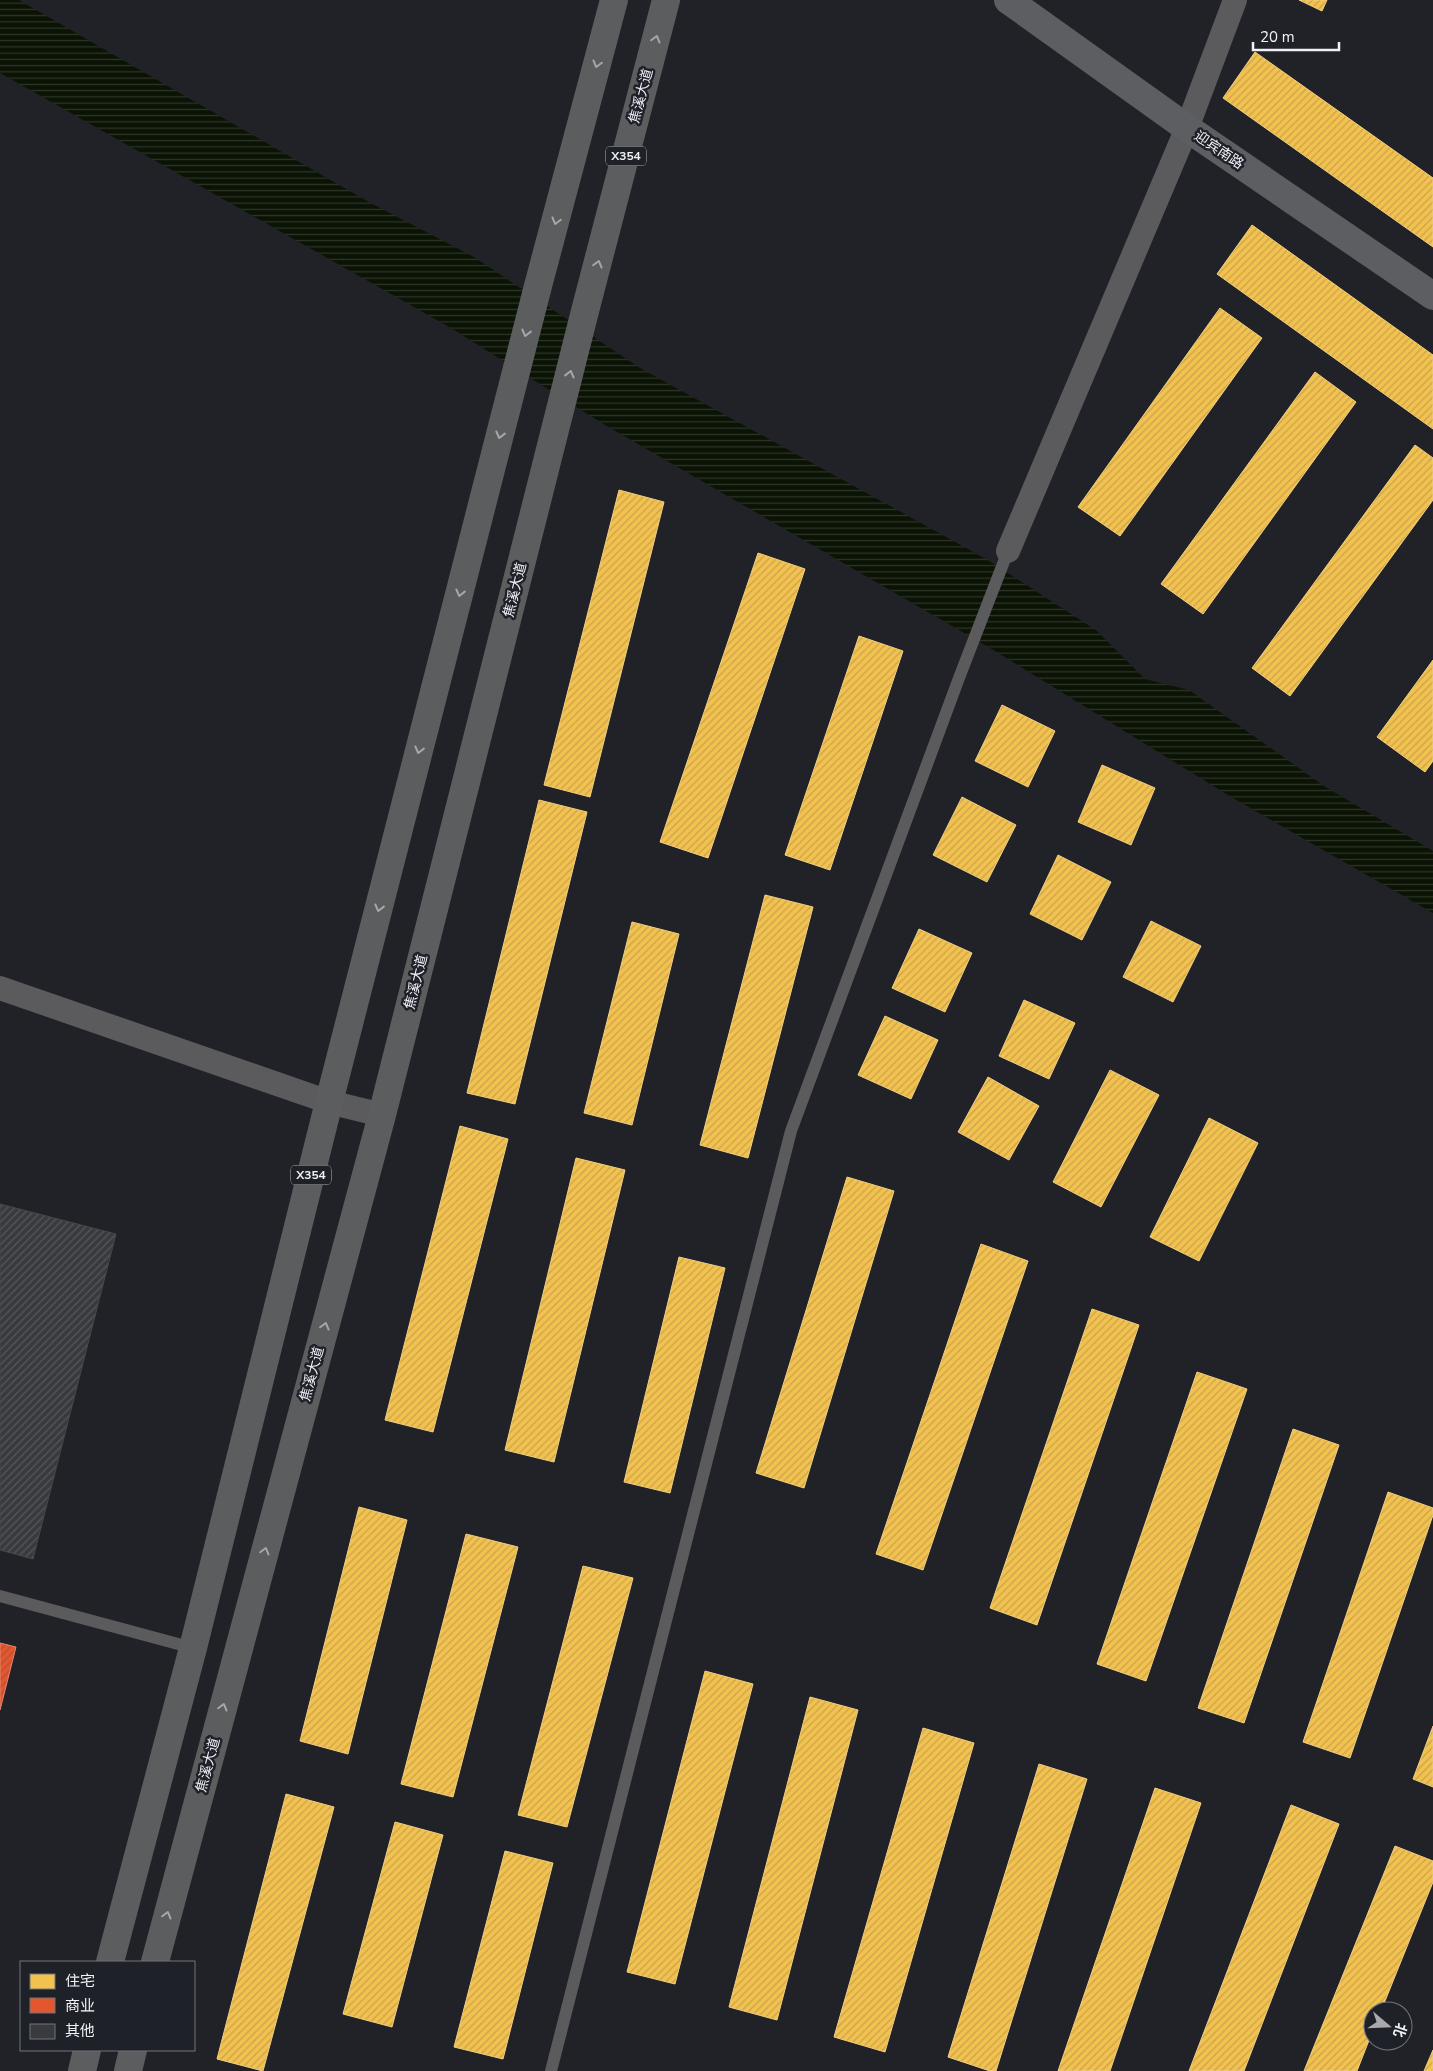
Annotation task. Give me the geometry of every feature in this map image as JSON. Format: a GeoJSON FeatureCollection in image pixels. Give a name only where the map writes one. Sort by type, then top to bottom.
{"type":"FeatureCollection","features":[{"type":"Feature","properties":{"kind":"main road","name":"X354"},"geometry":{"type":"LineString","coordinates":[[110,1961],[193,1648],[329,1102],[538,286],[614,0]]}},
{"type":"Feature","properties":{"kind":"main road","name":"焦溪大道"},"geometry":{"type":"LineString","coordinates":[[155,1961],[382,1116],[585,311],[666,0]]}},
{"type":"Feature","properties":{"kind":"main road"},"geometry":{"type":"LineString","coordinates":[[82,2071],[87,2051]]}},
{"type":"Feature","properties":{"kind":"main road"},"geometry":{"type":"LineString","coordinates":[[128,2071],[133,2051]]}},
{"type":"Feature","properties":{"kind":"street","name":"迎宾南路"},"geometry":{"type":"LineString","coordinates":[[1008,0],[1187,128],[1433,296]]}},
{"type":"Feature","properties":{"kind":"street"},"geometry":{"type":"LineString","coordinates":[[1008,551],[1187,128],[1234,0]]}},
{"type":"Feature","properties":{"kind":"street"},"geometry":{"type":"LineString","coordinates":[[0,988],[329,1102],[382,1116]]}},
{"type":"Feature","properties":{"kind":"lane"},"geometry":{"type":"LineString","coordinates":[[551,2071],[791,1131],[1008,551]]}},
{"type":"Feature","properties":{"kind":"lane"},"geometry":{"type":"LineString","coordinates":[[0,1596],[193,1648]]}},
{"type":"Feature","properties":{"kind":"shaded area"},"geometry":{"type":"Polygon","coordinates":[[[0,0],[19,0],[367,201],[474,257],[640,368],[986,559],[1096,630],[1145,679],[1189,690],[1324,786],[1433,851],[1433,913],[1231,797],[990,648],[605,425],[451,328],[0,73],[0,0]]]}},
{"type":"Feature","properties":{"kind":"building: 住宅"},"geometry":{"type":"Polygon","coordinates":[[[1299,0],[1327,0],[1322,11],[1299,0]]]}},
{"type":"Feature","properties":{"kind":"building: 住宅"},"geometry":{"type":"Polygon","coordinates":[[[1255,52],[1433,178],[1433,247],[1223,98],[1255,52]]]}},
{"type":"Feature","properties":{"kind":"building: 住宅"},"geometry":{"type":"Polygon","coordinates":[[[1252,225],[1433,355],[1433,429],[1217,274],[1252,225]]]}},
{"type":"Feature","properties":{"kind":"building: 住宅"},"geometry":{"type":"Polygon","coordinates":[[[1220,308],[1262,338],[1120,536],[1078,507],[1220,308]]]}},
{"type":"Feature","properties":{"kind":"building: 住宅"},"geometry":{"type":"Polygon","coordinates":[[[1315,372],[1356,402],[1203,614],[1161,584],[1315,372]]]}},
{"type":"Feature","properties":{"kind":"building: 住宅"},"geometry":{"type":"Polygon","coordinates":[[[1415,445],[1433,458],[1433,500],[1290,696],[1252,668],[1415,445]]]}},
{"type":"Feature","properties":{"kind":"building: 住宅"},"geometry":{"type":"Polygon","coordinates":[[[619,490],[664,502],[590,797],[544,785],[619,490]]]}},
{"type":"Feature","properties":{"kind":"building: 住宅"},"geometry":{"type":"Polygon","coordinates":[[[758,553],[805,569],[708,858],[660,842],[758,553]]]}},
{"type":"Feature","properties":{"kind":"building: 住宅"},"geometry":{"type":"Polygon","coordinates":[[[859,636],[903,651],[830,870],[785,855],[859,636]]]}},
{"type":"Feature","properties":{"kind":"building: 住宅"},"geometry":{"type":"Polygon","coordinates":[[[1433,660],[1433,761],[1425,772],[1377,737],[1433,660]]]}},
{"type":"Feature","properties":{"kind":"building: 住宅"},"geometry":{"type":"Polygon","coordinates":[[[1002,705],[1055,731],[1028,787],[975,761],[1002,705]]]}},
{"type":"Feature","properties":{"kind":"building: 住宅"},"geometry":{"type":"Polygon","coordinates":[[[1102,765],[1155,788],[1131,845],[1078,822],[1102,765]]]}},
{"type":"Feature","properties":{"kind":"building: 住宅"},"geometry":{"type":"Polygon","coordinates":[[[962,797],[1016,825],[987,882],[933,855],[962,797]]]}},
{"type":"Feature","properties":{"kind":"building: 住宅"},"geometry":{"type":"Polygon","coordinates":[[[539,800],[587,812],[515,1104],[467,1093],[539,800]]]}},
{"type":"Feature","properties":{"kind":"building: 住宅"},"geometry":{"type":"Polygon","coordinates":[[[1058,855],[1111,882],[1082,940],[1030,914],[1058,855]]]}},
{"type":"Feature","properties":{"kind":"building: 住宅"},"geometry":{"type":"Polygon","coordinates":[[[765,895],[813,907],[748,1158],[700,1145],[765,895]]]}},
{"type":"Feature","properties":{"kind":"building: 住宅"},"geometry":{"type":"Polygon","coordinates":[[[1151,921],[1201,946],[1173,1002],[1123,977],[1151,921]]]}},
{"type":"Feature","properties":{"kind":"building: 住宅"},"geometry":{"type":"Polygon","coordinates":[[[632,922],[679,934],[632,1125],[584,1113],[632,922]]]}},
{"type":"Feature","properties":{"kind":"building: 住宅"},"geometry":{"type":"Polygon","coordinates":[[[919,929],[972,953],[945,1012],[892,988],[919,929]]]}},
{"type":"Feature","properties":{"kind":"building: 住宅"},"geometry":{"type":"Polygon","coordinates":[[[1024,1000],[1075,1023],[1049,1079],[999,1056],[1024,1000]]]}},
{"type":"Feature","properties":{"kind":"building: 住宅"},"geometry":{"type":"Polygon","coordinates":[[[885,1016],[938,1040],[911,1099],[858,1075],[885,1016]]]}},
{"type":"Feature","properties":{"kind":"building: 住宅"},"geometry":{"type":"Polygon","coordinates":[[[1110,1070],[1159,1095],[1101,1207],[1053,1182],[1110,1070]]]}},
{"type":"Feature","properties":{"kind":"building: 住宅"},"geometry":{"type":"Polygon","coordinates":[[[988,1077],[1039,1106],[1009,1160],[958,1132],[988,1077]]]}},
{"type":"Feature","properties":{"kind":"building: 住宅"},"geometry":{"type":"Polygon","coordinates":[[[1209,1118],[1258,1143],[1199,1261],[1150,1237],[1209,1118]]]}},
{"type":"Feature","properties":{"kind":"building: 住宅"},"geometry":{"type":"Polygon","coordinates":[[[460,1126],[508,1139],[433,1432],[385,1420],[460,1126]]]}},
{"type":"Feature","properties":{"kind":"building: 住宅"},"geometry":{"type":"Polygon","coordinates":[[[576,1158],[625,1170],[554,1462],[505,1450],[576,1158]]]}},
{"type":"Feature","properties":{"kind":"building: 住宅"},"geometry":{"type":"Polygon","coordinates":[[[847,1177],[894,1191],[804,1488],[756,1473],[847,1177]]]}},
{"type":"Feature","properties":{"kind":"building: 住宅"},"geometry":{"type":"Polygon","coordinates":[[[981,1244],[1028,1261],[923,1570],[876,1554],[981,1244]]]}},
{"type":"Feature","properties":{"kind":"building: 住宅"},"geometry":{"type":"Polygon","coordinates":[[[679,1257],[725,1268],[670,1493],[624,1482],[679,1257]]]}},
{"type":"Feature","properties":{"kind":"building: 住宅"},"geometry":{"type":"Polygon","coordinates":[[[1092,1309],[1139,1325],[1037,1625],[990,1608],[1092,1309]]]}},
{"type":"Feature","properties":{"kind":"building: 住宅"},"geometry":{"type":"Polygon","coordinates":[[[1197,1372],[1247,1389],[1146,1681],[1097,1664],[1197,1372]]]}},
{"type":"Feature","properties":{"kind":"building: 住宅"},"geometry":{"type":"Polygon","coordinates":[[[1293,1429],[1339,1445],[1244,1723],[1198,1708],[1293,1429]]]}},
{"type":"Feature","properties":{"kind":"building: 住宅"},"geometry":{"type":"Polygon","coordinates":[[[1388,1492],[1433,1508],[1433,1515],[1350,1758],[1303,1742],[1388,1492]]]}},
{"type":"Feature","properties":{"kind":"building: 住宅"},"geometry":{"type":"Polygon","coordinates":[[[359,1507],[407,1520],[348,1754],[300,1741],[359,1507]]]}},
{"type":"Feature","properties":{"kind":"building: 住宅"},"geometry":{"type":"Polygon","coordinates":[[[466,1534],[518,1547],[453,1797],[401,1784],[466,1534]]]}},
{"type":"Feature","properties":{"kind":"building: 住宅"},"geometry":{"type":"Polygon","coordinates":[[[583,1566],[633,1578],[567,1827],[518,1815],[583,1566]]]}},
{"type":"Feature","properties":{"kind":"building: 住宅"},"geometry":{"type":"Polygon","coordinates":[[[705,1671],[753,1684],[675,1984],[627,1972],[705,1671]]]}},
{"type":"Feature","properties":{"kind":"building: 住宅"},"geometry":{"type":"Polygon","coordinates":[[[810,1697],[858,1710],[777,2020],[729,2007],[810,1697]]]}},
{"type":"Feature","properties":{"kind":"building: 住宅"},"geometry":{"type":"Polygon","coordinates":[[[1433,1726],[1433,1787],[1413,1779],[1433,1726]]]}},
{"type":"Feature","properties":{"kind":"building: 住宅"},"geometry":{"type":"Polygon","coordinates":[[[923,1728],[974,1743],[885,2052],[834,2037],[923,1728]]]}},
{"type":"Feature","properties":{"kind":"building: 住宅"},"geometry":{"type":"Polygon","coordinates":[[[1039,1764],[1087,1779],[996,2071],[990,2071],[948,2057],[1039,1764]]]}},
{"type":"Feature","properties":{"kind":"building: 住宅"},"geometry":{"type":"Polygon","coordinates":[[[1155,1788],[1201,1803],[1110,2071],[1058,2071],[1155,1788]]]}},
{"type":"Feature","properties":{"kind":"building: 住宅"},"geometry":{"type":"Polygon","coordinates":[[[286,1794],[334,1807],[263,2071],[217,2059],[286,1794]]]}},
{"type":"Feature","properties":{"kind":"building: 住宅"},"geometry":{"type":"Polygon","coordinates":[[[1291,1805],[1339,1824],[1244,2071],[1189,2071],[1291,1805]]]}},
{"type":"Feature","properties":{"kind":"building: 住宅"},"geometry":{"type":"Polygon","coordinates":[[[395,1822],[443,1835],[392,2027],[343,2014],[395,1822]]]}},
{"type":"Feature","properties":{"kind":"building: 住宅"},"geometry":{"type":"Polygon","coordinates":[[[1395,1846],[1433,1861],[1433,1882],[1385,2001],[1363,2001],[1363,2051],[1365,2051],[1357,2071],[1304,2071],[1395,1846]]]}},
{"type":"Feature","properties":{"kind":"building: 住宅"},"geometry":{"type":"Polygon","coordinates":[[[505,1851],[553,1863],[503,2059],[454,2047],[505,1851]]]}},
{"type":"Feature","properties":{"kind":"building: 住宅"},"geometry":{"type":"Polygon","coordinates":[[[1433,2050],[1433,2071],[1424,2071],[1433,2050]]]}},
{"type":"Feature","properties":{"kind":"building: 商业"},"geometry":{"type":"Polygon","coordinates":[[[0,1643],[16,1647],[0,1710],[0,1643]]]}},
{"type":"Feature","properties":{"kind":"building: 其他"},"geometry":{"type":"Polygon","coordinates":[[[0,1204],[116,1234],[33,1559],[0,1550],[0,1204]]]}}]}
